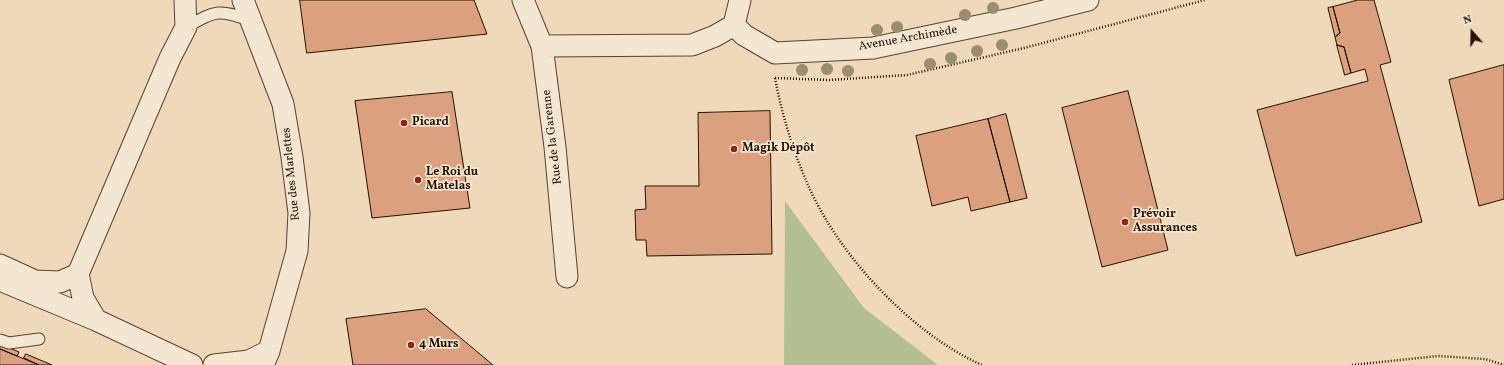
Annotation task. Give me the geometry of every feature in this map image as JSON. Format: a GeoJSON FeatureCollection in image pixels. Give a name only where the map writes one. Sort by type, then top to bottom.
{"type":"FeatureCollection","features":[{"type":"Feature","properties":{"kind":"street"},"geometry":{"type":"LineString","coordinates":[[96,320],[83,298],[78,274],[170,58],[186,27],[185,0]]}},
{"type":"Feature","properties":{"kind":"street","name":"Rue des Marlettes"},"geometry":{"type":"LineString","coordinates":[[243,0],[283,104],[292,157],[299,213],[296,251],[267,360]]}},
{"type":"Feature","properties":{"kind":"street","name":"Rue de la Garenne"},"geometry":{"type":"LineString","coordinates":[[523,0],[542,46],[555,147],[567,277]]}},
{"type":"Feature","properties":{"kind":"street"},"geometry":{"type":"LineString","coordinates":[[542,46],[692,45],[715,36],[734,25],[740,0]]}},
{"type":"Feature","properties":{"kind":"street","name":"Avenue Archimède"},"geometry":{"type":"LineString","coordinates":[[775,54],[872,48],[1016,18],[1088,0]]}},
{"type":"Feature","properties":{"kind":"street"},"geometry":{"type":"LineString","coordinates":[[734,25],[744,35],[775,54]]}},
{"type":"Feature","properties":{"kind":"street"},"geometry":{"type":"LineString","coordinates":[[0,265],[35,281],[60,282],[78,274]]}},
{"type":"Feature","properties":{"kind":"street"},"geometry":{"type":"LineString","coordinates":[[0,280],[96,320],[163,358],[192,365]]}},
{"type":"Feature","properties":{"kind":"street"},"geometry":{"type":"LineString","coordinates":[[214,365],[267,360]]}},
{"type":"Feature","properties":{"kind":"lane"},"geometry":{"type":"LineString","coordinates":[[186,27],[213,12],[235,14],[252,21]]}},
{"type":"Feature","properties":{"kind":"lane"},"geometry":{"type":"LineString","coordinates":[[0,340],[9,343],[39,338]]}},
{"type":"Feature","properties":{"kind":"path"},"geometry":{"type":"LineString","coordinates":[[775,78],[828,80],[907,75],[1024,48],[1204,0]]}},
{"type":"Feature","properties":{"kind":"path"},"geometry":{"type":"LineString","coordinates":[[775,54],[775,78],[782,114],[808,186],[840,240],[857,264],[902,312],[949,348],[982,365]]}},
{"type":"Feature","properties":{"kind":"path"},"geometry":{"type":"LineString","coordinates":[[1352,365],[1438,356],[1485,359],[1504,365]]}},
{"type":"Feature","properties":{"kind":"green space"},"geometry":{"type":"Polygon","coordinates":[[[785,201],[864,308],[938,365],[784,365],[785,201]]]}},
{"type":"Feature","properties":{"kind":"building"},"geometry":{"type":"Polygon","coordinates":[[[300,0],[474,0],[487,34],[307,53],[300,0]]]}},
{"type":"Feature","properties":{"kind":"building"},"geometry":{"type":"Polygon","coordinates":[[[1358,0],[1374,0],[1391,62],[1380,65],[1422,222],[1296,256],[1257,110],[1368,81],[1365,69],[1351,73],[1344,47],[1337,45],[1335,37],[1340,33],[1333,7],[1358,0]]]}},
{"type":"Feature","properties":{"kind":"building"},"geometry":{"type":"Polygon","coordinates":[[[1333,7],[1340,33],[1335,37],[1328,8],[1333,7]]]}},
{"type":"Feature","properties":{"kind":"building"},"geometry":{"type":"Polygon","coordinates":[[[1337,45],[1344,47],[1351,73],[1345,75],[1337,45]]]}},
{"type":"Feature","properties":{"kind":"building"},"geometry":{"type":"Polygon","coordinates":[[[1504,65],[1504,199],[1479,206],[1449,80],[1504,65]]]}},
{"type":"Feature","properties":{"kind":"building"},"geometry":{"type":"Polygon","coordinates":[[[1128,91],[1168,250],[1102,267],[1062,108],[1128,91]]]}},
{"type":"Feature","properties":{"kind":"building"},"geometry":{"type":"Polygon","coordinates":[[[452,92],[470,208],[372,218],[355,101],[452,92]]]}},
{"type":"Feature","properties":{"kind":"building","name":"Magik Dépôt"},"geometry":{"type":"Polygon","coordinates":[[[770,111],[772,254],[647,256],[646,240],[636,240],[635,210],[646,209],[645,186],[699,186],[698,113],[770,111]]]}},
{"type":"Feature","properties":{"kind":"building"},"geometry":{"type":"Polygon","coordinates":[[[1006,114],[1027,198],[1010,202],[988,119],[1006,114]]]}},
{"type":"Feature","properties":{"kind":"building"},"geometry":{"type":"Polygon","coordinates":[[[988,119],[1010,202],[971,211],[968,197],[932,206],[916,136],[988,119]]]}},
{"type":"Feature","properties":{"kind":"building"},"geometry":{"type":"Polygon","coordinates":[[[426,309],[493,365],[353,365],[346,319],[426,309]]]}},
{"type":"Feature","properties":{"kind":"building"},"geometry":{"type":"Polygon","coordinates":[[[0,344],[19,352],[17,356],[0,349],[0,344]]]}},
{"type":"Feature","properties":{"kind":"building"},"geometry":{"type":"Polygon","coordinates":[[[0,349],[17,356],[39,365],[0,365],[0,349]]]}},
{"type":"Feature","properties":{"kind":"building"},"geometry":{"type":"Polygon","coordinates":[[[26,354],[52,365],[39,365],[24,358],[26,354]]]}},
{"type":"Feature","properties":{"kind":"place","name":"Picard"},"geometry":{"type":"Point","coordinates":[404,123]}},
{"type":"Feature","properties":{"kind":"place","name":"Magik Dépôt"},"geometry":{"type":"Point","coordinates":[734,149]}},
{"type":"Feature","properties":{"kind":"place","name":"Le Roi du Matelas"},"geometry":{"type":"Point","coordinates":[418,180]}},
{"type":"Feature","properties":{"kind":"place","name":"Prévoir Assurances"},"geometry":{"type":"Point","coordinates":[1125,222]}},
{"type":"Feature","properties":{"kind":"place","name":"4 Murs"},"geometry":{"type":"Point","coordinates":[411,345]}}]}
